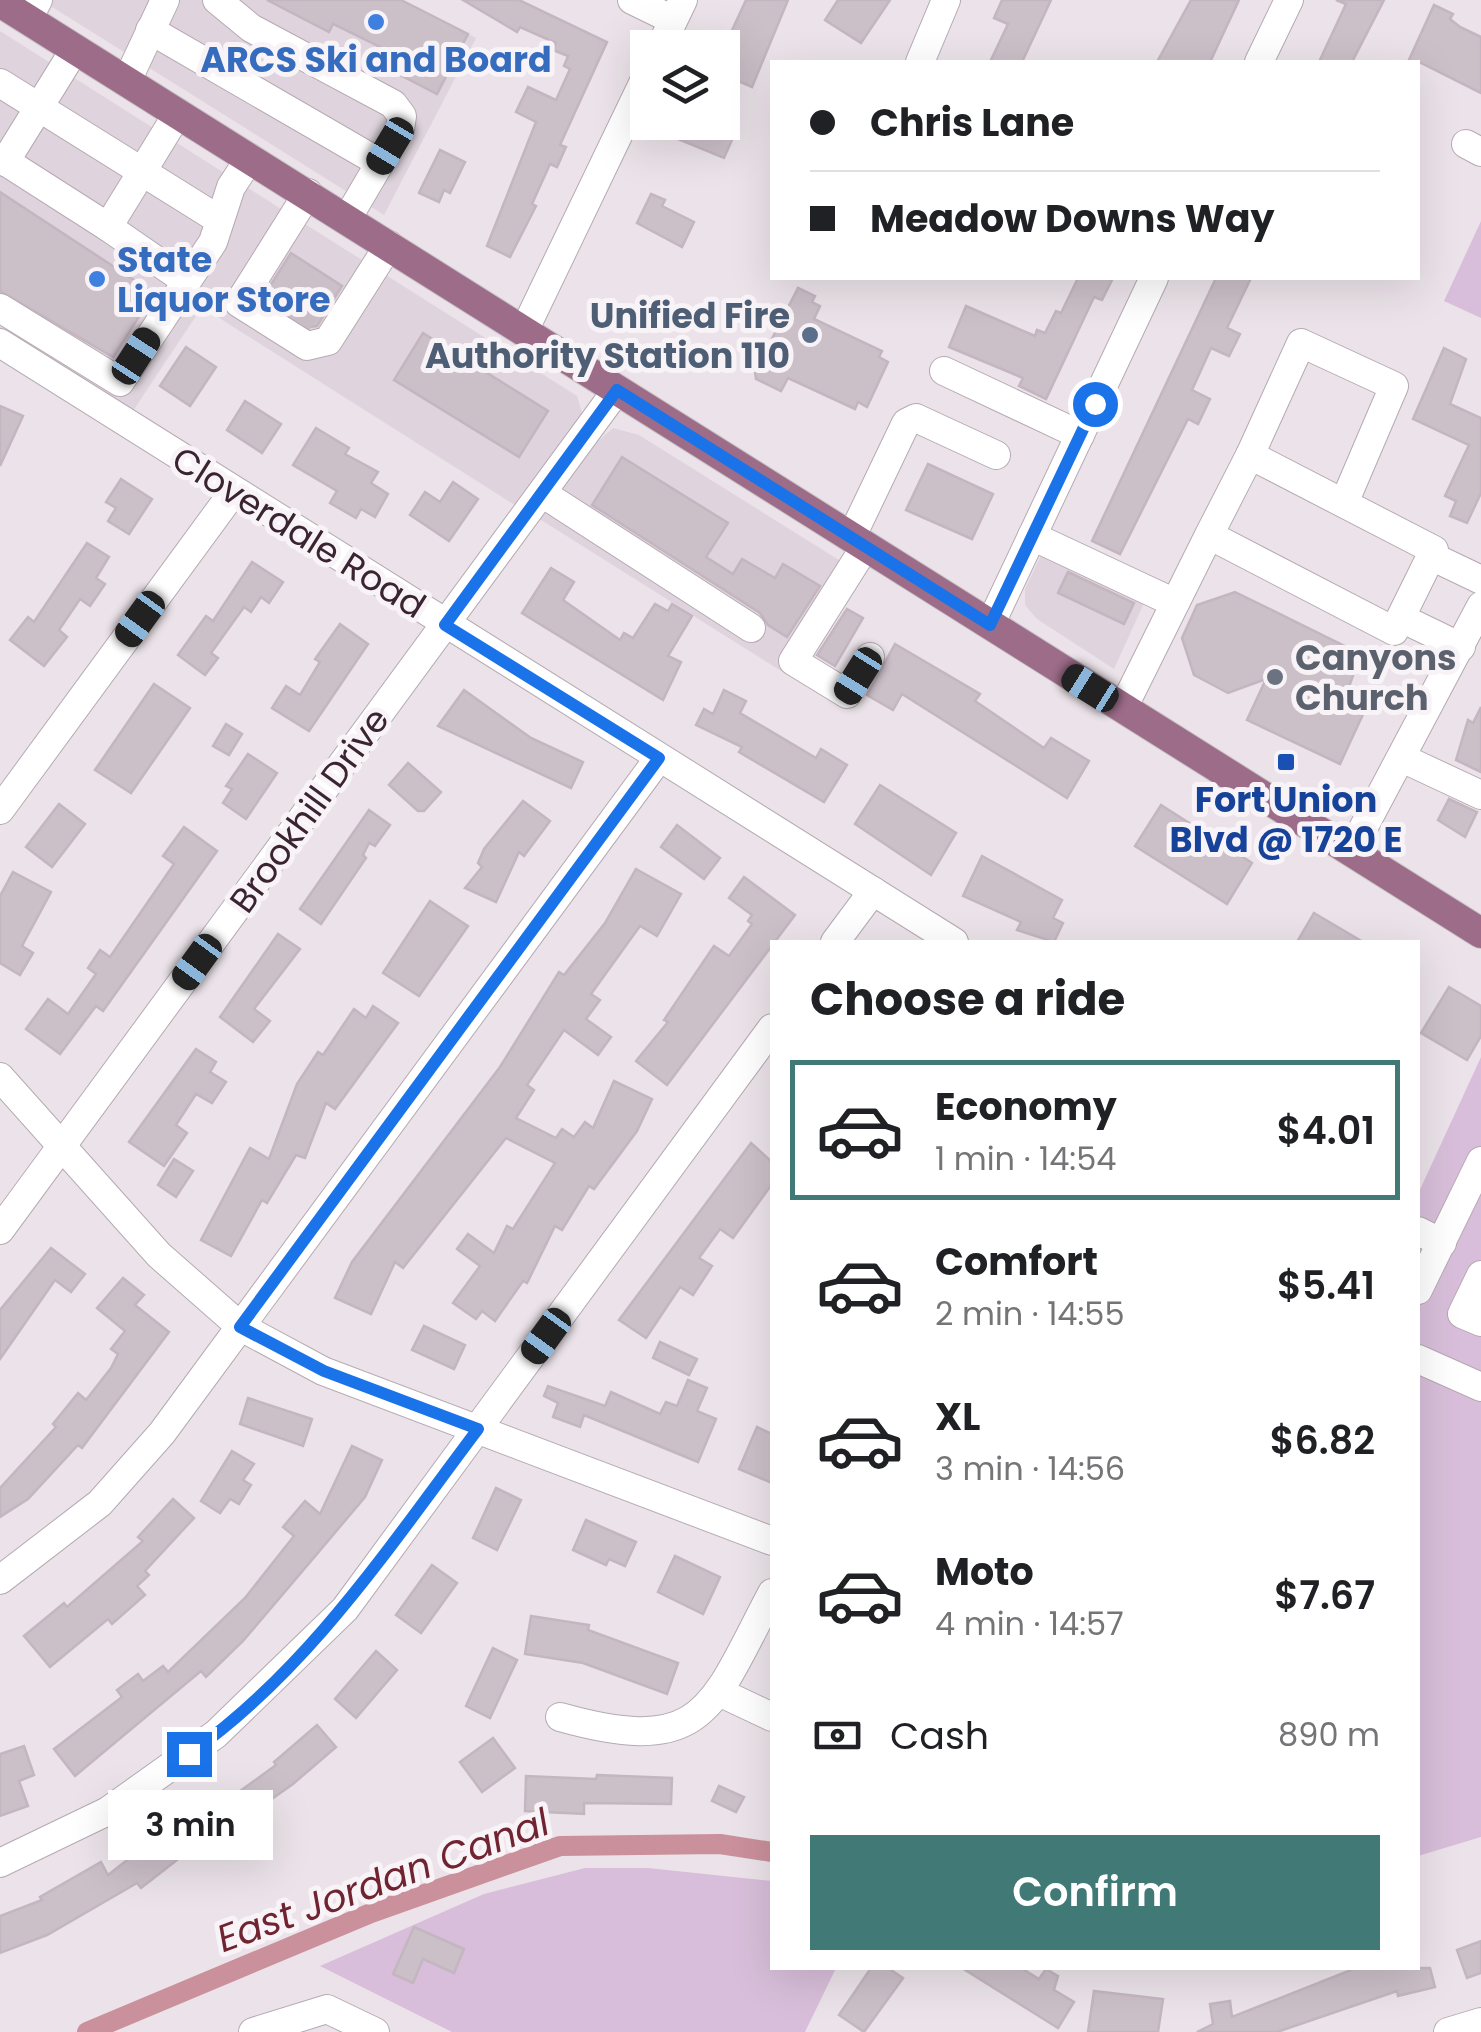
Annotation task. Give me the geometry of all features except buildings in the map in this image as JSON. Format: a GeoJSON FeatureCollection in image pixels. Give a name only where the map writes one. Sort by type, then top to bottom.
{"type":"FeatureCollection","features":[{"type":"Feature","properties":{"kind":"main road"},"geometry":{"type":"LineString","coordinates":[[0,2],[33,10],[76,49],[1481,933]]}},
{"type":"Feature","properties":{"kind":"street"},"geometry":{"type":"LineString","coordinates":[[127,81],[165,0]]}},
{"type":"Feature","properties":{"kind":"street"},"geometry":{"type":"LineString","coordinates":[[216,0],[251,28],[393,104],[402,116],[400,129],[347,218]]}},
{"type":"Feature","properties":{"kind":"street"},"geometry":{"type":"LineString","coordinates":[[632,0],[678,10]]}},
{"type":"Feature","properties":{"kind":"street"},"geometry":{"type":"LineString","coordinates":[[921,60],[946,0]]}},
{"type":"Feature","properties":{"kind":"street"},"geometry":{"type":"LineString","coordinates":[[1261,60],[1289,0]]}},
{"type":"Feature","properties":{"kind":"street"},"geometry":{"type":"LineString","coordinates":[[150,30],[380,164]]}},
{"type":"Feature","properties":{"kind":"street"},"geometry":{"type":"LineString","coordinates":[[76,49],[3,160],[186,281]]}},
{"type":"Feature","properties":{"kind":"street"},"geometry":{"type":"LineString","coordinates":[[0,82],[218,219]]}},
{"type":"Feature","properties":{"kind":"street"},"geometry":{"type":"LineString","coordinates":[[524,330],[630,110]]}},
{"type":"Feature","properties":{"kind":"street"},"geometry":{"type":"LineString","coordinates":[[108,227],[178,114]]}},
{"type":"Feature","properties":{"kind":"street"},"geometry":{"type":"LineString","coordinates":[[0,308],[120,382],[213,242],[218,219],[250,158]]}},
{"type":"Feature","properties":{"kind":"street"},"geometry":{"type":"LineString","coordinates":[[306,330],[308,346],[239,303],[308,194]]}},
{"type":"Feature","properties":{"kind":"street"},"geometry":{"type":"LineString","coordinates":[[306,330],[389,245]]}},
{"type":"Feature","properties":{"kind":"street"},"geometry":{"type":"LineString","coordinates":[[990,625],[1153,280]]}},
{"type":"Feature","properties":{"kind":"street"},"geometry":{"type":"LineString","coordinates":[[246,292],[306,330]]}},
{"type":"Feature","properties":{"kind":"street","name":"Cloverdale Road"},"geometry":{"type":"LineString","coordinates":[[0,343],[951,940]]}},
{"type":"Feature","properties":{"kind":"street"},"geometry":{"type":"LineString","coordinates":[[1123,708],[1302,343],[1394,386],[1344,503]]}},
{"type":"Feature","properties":{"kind":"street"},"geometry":{"type":"LineString","coordinates":[[944,370],[1080,435]]}},
{"type":"Feature","properties":{"kind":"street","name":"Brookhill Drive"},"geometry":{"type":"LineString","coordinates":[[0,1230],[617,390]]}},
{"type":"Feature","properties":{"kind":"street"},"geometry":{"type":"LineString","coordinates":[[870,657],[847,694],[794,661],[858,542],[906,422],[916,418],[996,455]]}},
{"type":"Feature","properties":{"kind":"street"},"geometry":{"type":"LineString","coordinates":[[1209,535],[1394,632],[1434,550],[1250,455]]}},
{"type":"Feature","properties":{"kind":"street"},"geometry":{"type":"LineString","coordinates":[[0,810],[234,491]]}},
{"type":"Feature","properties":{"kind":"street"},"geometry":{"type":"LineString","coordinates":[[542,493],[751,628]]}},
{"type":"Feature","properties":{"kind":"street"},"geometry":{"type":"LineString","coordinates":[[1032,536],[1175,604]]}},
{"type":"Feature","properties":{"kind":"street"},"geometry":{"type":"LineString","coordinates":[[1432,556],[1481,580]]}},
{"type":"Feature","properties":{"kind":"street"},"geometry":{"type":"LineString","coordinates":[[1352,851],[1404,759],[1481,606]]}},
{"type":"Feature","properties":{"kind":"street"},"geometry":{"type":"LineString","coordinates":[[1401,618],[1461,647]]}},
{"type":"Feature","properties":{"kind":"street"},"geometry":{"type":"LineString","coordinates":[[0,1580],[100,1504],[162,1433],[659,758]]}},
{"type":"Feature","properties":{"kind":"street"},"geometry":{"type":"LineString","coordinates":[[1404,759],[1481,794]]}},
{"type":"Feature","properties":{"kind":"street"},"geometry":{"type":"LineString","coordinates":[[836,940],[873,891]]}},
{"type":"Feature","properties":{"kind":"street"},"geometry":{"type":"LineString","coordinates":[[0,1864],[108,1811],[216,1734],[345,1609],[770,1031]]}},
{"type":"Feature","properties":{"kind":"street"},"geometry":{"type":"LineString","coordinates":[[0,1077],[160,1254],[240,1327],[324,1371],[770,1539]]}},
{"type":"Feature","properties":{"kind":"street"},"geometry":{"type":"LineString","coordinates":[[1420,1281],[1430,1237],[1473,1197],[1481,1161]]}},
{"type":"Feature","properties":{"kind":"street"},"geometry":{"type":"LineString","coordinates":[[1481,1274],[1462,1314],[1481,1322]]}},
{"type":"Feature","properties":{"kind":"street"},"geometry":{"type":"LineString","coordinates":[[1420,1360],[1481,1387]]}},
{"type":"Feature","properties":{"kind":"street"},"geometry":{"type":"LineString","coordinates":[[560,1717],[614,1732],[669,1731],[702,1714],[720,1692],[770,1596]]}},
{"type":"Feature","properties":{"kind":"street"},"geometry":{"type":"LineString","coordinates":[[720,1692],[770,1716]]}},
{"type":"Feature","properties":{"kind":"street"},"geometry":{"type":"LineString","coordinates":[[252,2032],[327,2009],[376,2032]]}},
{"type":"Feature","properties":{"kind":"shaded area"},"geometry":{"type":"Polygon","coordinates":[[[41,0],[401,0],[476,38],[384,215],[41,0]]]}},
{"type":"Feature","properties":{"kind":"shaded area"},"geometry":{"type":"Polygon","coordinates":[[[0,31],[577,396],[583,416],[518,507],[202,307],[131,414],[0,331],[0,31]]]}},
{"type":"Feature","properties":{"kind":"shaded area"},"geometry":{"type":"Polygon","coordinates":[[[1481,221],[1481,318],[1444,301],[1481,221]]]}},
{"type":"Feature","properties":{"kind":"shaded area"},"geometry":{"type":"Polygon","coordinates":[[[613,428],[639,435],[847,565],[781,671],[538,518],[590,448],[613,428]]]}},
{"type":"Feature","properties":{"kind":"shaded area"},"geometry":{"type":"Polygon","coordinates":[[[1053,530],[1154,581],[1114,669],[1037,619],[1025,605],[1025,589],[1053,530]]]}},
{"type":"Feature","properties":{"kind":"shaded area"},"geometry":{"type":"Polygon","coordinates":[[[1481,1057],[1481,1837],[1420,1855],[1420,1190],[1481,1057]]]}},
{"type":"Feature","properties":{"kind":"shaded area"},"geometry":{"type":"Polygon","coordinates":[[[585,1868],[648,1868],[770,1881],[770,1970],[835,1970],[805,2032],[452,2032],[320,1966],[484,1894],[585,1868]]]}},
{"type":"Feature","properties":{"kind":"waterway","name":"East Jordan Canal"},"geometry":{"type":"LineString","coordinates":[[87,2032],[371,1913],[560,1846],[720,1844],[770,1852]]}},
{"type":"Feature","properties":{"kind":"tunnel"},"geometry":{"type":"LineString","coordinates":[[291,313],[311,327]]}},
{"type":"Feature","properties":{"kind":"place","name":"ARCS Ski and Board"},"geometry":{"type":"Point","coordinates":[376,22]}},
{"type":"Feature","properties":{"kind":"place","name":"State Liquor Store"},"geometry":{"type":"Point","coordinates":[97,279]}},
{"type":"Feature","properties":{"kind":"place","name":"Unified Fire Authority Station 110"},"geometry":{"type":"Point","coordinates":[810,335]}},
{"type":"Feature","properties":{"kind":"place","name":"Canyons Church"},"geometry":{"type":"Point","coordinates":[1275,677]}},
{"type":"Feature","properties":{"kind":"place","name":"Fort Union Blvd @ 1720 E"},"geometry":{"type":"Point","coordinates":[1286,762]}},
{"type":"Feature","properties":{"kind":"route"},"geometry":{"type":"LineString","coordinates":[[189,1754],[216,1734],[345,1609],[478,1429],[324,1371],[240,1327],[659,758],[445,625],[617,390],[990,625],[1095,404]]}}]}
